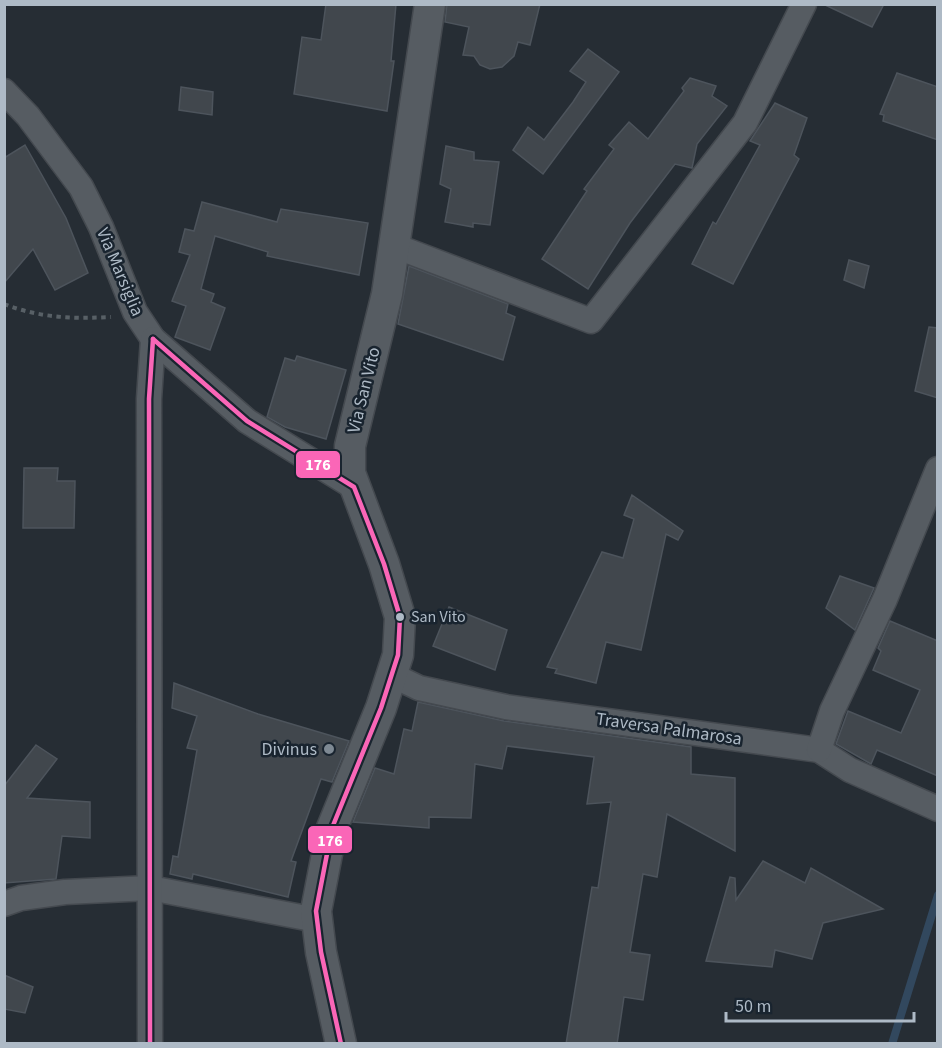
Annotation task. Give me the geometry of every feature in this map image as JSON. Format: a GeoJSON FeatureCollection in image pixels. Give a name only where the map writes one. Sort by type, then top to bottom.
{"type":"FeatureCollection","features":[{"type":"Feature","properties":{"kind":"street","name":"Via San Vito"},"geometry":{"type":"LineString","coordinates":[[341,1044],[321,952],[317,920],[321,873],[332,828],[392,675],[398,655],[400,617],[384,564],[354,487],[350,473],[350,446],[387,294],[430,4]]}},
{"type":"Feature","properties":{"kind":"street"},"geometry":{"type":"LineString","coordinates":[[395,246],[591,321],[745,123],[804,4]]}},
{"type":"Feature","properties":{"kind":"street","name":"Via Marsiglia"},"geometry":{"type":"LineString","coordinates":[[4,91],[28,116],[81,187],[105,237],[135,312],[153,339],[171,352],[247,421],[354,487]]}},
{"type":"Feature","properties":{"kind":"street"},"geometry":{"type":"LineString","coordinates":[[150,1044],[149,399],[153,339]]}},
{"type":"Feature","properties":{"kind":"street"},"geometry":{"type":"LineString","coordinates":[[819,750],[846,681],[885,599],[938,469]]}},
{"type":"Feature","properties":{"kind":"street","name":"Traversa Palmarosa"},"geometry":{"type":"LineString","coordinates":[[392,675],[419,688],[506,707],[819,750],[850,770],[938,808]]}},
{"type":"Feature","properties":{"kind":"street"},"geometry":{"type":"LineString","coordinates":[[4,904],[21,898],[65,892],[150,888],[317,920]]}},
{"type":"Feature","properties":{"kind":"path"},"geometry":{"type":"LineString","coordinates":[[4,304],[31,314],[74,319],[114,317],[135,312]]}},
{"type":"Feature","properties":{"kind":"building"},"geometry":{"type":"Polygon","coordinates":[[[326,4],[396,4],[391,61],[394,61],[387,111],[294,94],[302,37],[321,40],[326,4]]]}},
{"type":"Feature","properties":{"kind":"building"},"geometry":{"type":"Polygon","coordinates":[[[447,4],[540,4],[530,45],[518,42],[514,56],[502,67],[490,69],[480,65],[474,56],[463,55],[469,27],[445,22],[447,4]]]}},
{"type":"Feature","properties":{"kind":"building"},"geometry":{"type":"Polygon","coordinates":[[[823,4],[884,4],[872,27],[823,4]]]}},
{"type":"Feature","properties":{"kind":"building"},"geometry":{"type":"Polygon","coordinates":[[[588,49],[619,72],[543,174],[513,150],[528,127],[544,140],[573,102],[586,82],[570,71],[588,49]]]}},
{"type":"Feature","properties":{"kind":"building"},"geometry":{"type":"Polygon","coordinates":[[[897,73],[938,87],[938,140],[883,121],[884,115],[880,114],[897,73]]]}},
{"type":"Feature","properties":{"kind":"building"},"geometry":{"type":"Polygon","coordinates":[[[690,78],[716,86],[712,96],[727,106],[697,144],[692,168],[675,164],[630,223],[588,289],[542,259],[587,191],[584,189],[614,149],[609,145],[629,122],[648,139],[684,91],[682,88],[690,78]]]}},
{"type":"Feature","properties":{"kind":"building"},"geometry":{"type":"Polygon","coordinates":[[[181,87],[213,92],[212,115],[179,110],[181,87]]]}},
{"type":"Feature","properties":{"kind":"building"},"geometry":{"type":"Polygon","coordinates":[[[775,103],[807,118],[794,155],[799,159],[733,284],[692,264],[713,222],[716,224],[760,145],[750,141],[775,103]]]}},
{"type":"Feature","properties":{"kind":"building"},"geometry":{"type":"Polygon","coordinates":[[[25,145],[66,218],[88,273],[55,290],[33,249],[4,283],[4,158],[25,145]]]}},
{"type":"Feature","properties":{"kind":"building"},"geometry":{"type":"Polygon","coordinates":[[[446,146],[474,152],[474,160],[499,162],[490,225],[473,223],[473,227],[445,222],[451,189],[440,184],[446,146]]]}},
{"type":"Feature","properties":{"kind":"building"},"geometry":{"type":"Polygon","coordinates":[[[202,202],[277,222],[281,209],[368,223],[359,275],[267,256],[268,252],[215,236],[201,289],[214,294],[211,302],[225,308],[210,350],[175,337],[186,306],[172,301],[190,255],[179,252],[185,229],[194,231],[202,202]]]}},
{"type":"Feature","properties":{"kind":"building"},"geometry":{"type":"Polygon","coordinates":[[[849,260],[869,266],[864,288],[844,280],[849,260]]]}},
{"type":"Feature","properties":{"kind":"building"},"geometry":{"type":"Polygon","coordinates":[[[409,266],[508,304],[506,313],[515,317],[503,360],[398,324],[409,266]]]}},
{"type":"Feature","properties":{"kind":"building"},"geometry":{"type":"Polygon","coordinates":[[[929,327],[938,328],[938,398],[915,391],[929,327]]]}},
{"type":"Feature","properties":{"kind":"building"},"geometry":{"type":"Polygon","coordinates":[[[297,356],[346,370],[326,439],[285,427],[267,417],[285,358],[295,361],[297,356]]]}},
{"type":"Feature","properties":{"kind":"building"},"geometry":{"type":"Polygon","coordinates":[[[24,468],[58,468],[57,481],[75,481],[74,528],[23,528],[24,468]]]}},
{"type":"Feature","properties":{"kind":"building"},"geometry":{"type":"Polygon","coordinates":[[[632,495],[683,531],[678,540],[666,534],[641,650],[606,642],[596,683],[555,673],[557,669],[547,667],[602,552],[623,558],[634,519],[624,515],[632,495]]]}},
{"type":"Feature","properties":{"kind":"building"},"geometry":{"type":"Polygon","coordinates":[[[840,576],[874,588],[855,630],[826,608],[840,576]]]}},
{"type":"Feature","properties":{"kind":"building"},"geometry":{"type":"Polygon","coordinates":[[[449,607],[507,630],[495,670],[433,646],[449,607]]]}},
{"type":"Feature","properties":{"kind":"building"},"geometry":{"type":"Polygon","coordinates":[[[890,621],[938,641],[938,776],[877,750],[871,764],[836,744],[848,711],[901,733],[920,690],[873,670],[881,651],[878,648],[890,621]]]}},
{"type":"Feature","properties":{"kind":"building"},"geometry":{"type":"Polygon","coordinates":[[[174,683],[258,714],[349,741],[332,782],[321,779],[291,861],[296,862],[288,897],[193,874],[192,879],[170,874],[173,856],[178,857],[197,750],[187,748],[197,716],[172,708],[174,683]]]}},
{"type":"Feature","properties":{"kind":"building"},"geometry":{"type":"Polygon","coordinates":[[[418,702],[504,721],[691,747],[691,774],[735,778],[735,851],[667,814],[657,877],[643,874],[630,952],[650,955],[643,1000],[624,997],[617,1044],[566,1044],[592,887],[598,888],[611,802],[587,804],[594,757],[507,746],[502,769],[475,764],[471,818],[429,817],[429,828],[353,822],[375,768],[394,774],[404,729],[412,731],[418,702]]]}},
{"type":"Feature","properties":{"kind":"building"},"geometry":{"type":"Polygon","coordinates":[[[36,745],[57,759],[27,798],[90,802],[90,838],[62,836],[56,879],[4,883],[4,786],[36,745]]]}},
{"type":"Feature","properties":{"kind":"building"},"geometry":{"type":"Polygon","coordinates":[[[763,861],[805,883],[811,868],[883,909],[823,923],[812,959],[775,950],[772,967],[706,961],[730,877],[735,878],[736,900],[763,861]]]}},
{"type":"Feature","properties":{"kind":"building"},"geometry":{"type":"Polygon","coordinates":[[[4,975],[33,987],[25,1013],[4,1009],[4,975]]]}},
{"type":"Feature","properties":{"kind":"waterway"},"geometry":{"type":"LineString","coordinates":[[892,1044],[938,895]]}},
{"type":"Feature","properties":{"kind":"transit line","name":"176"},"geometry":{"type":"LineString","coordinates":[[153,339],[247,421],[354,487],[384,564],[400,617],[398,655],[381,708],[332,828],[316,911],[321,952],[341,1044]]}},
{"type":"Feature","properties":{"kind":"transit line","name":"176"},"geometry":{"type":"LineString","coordinates":[[150,1044],[149,399],[153,339]]}},
{"type":"Feature","properties":{"kind":"place","name":"San Vito"},"geometry":{"type":"Point","coordinates":[400,617]}},
{"type":"Feature","properties":{"kind":"place","name":"Divinus"},"geometry":{"type":"Point","coordinates":[329,749]}}]}
